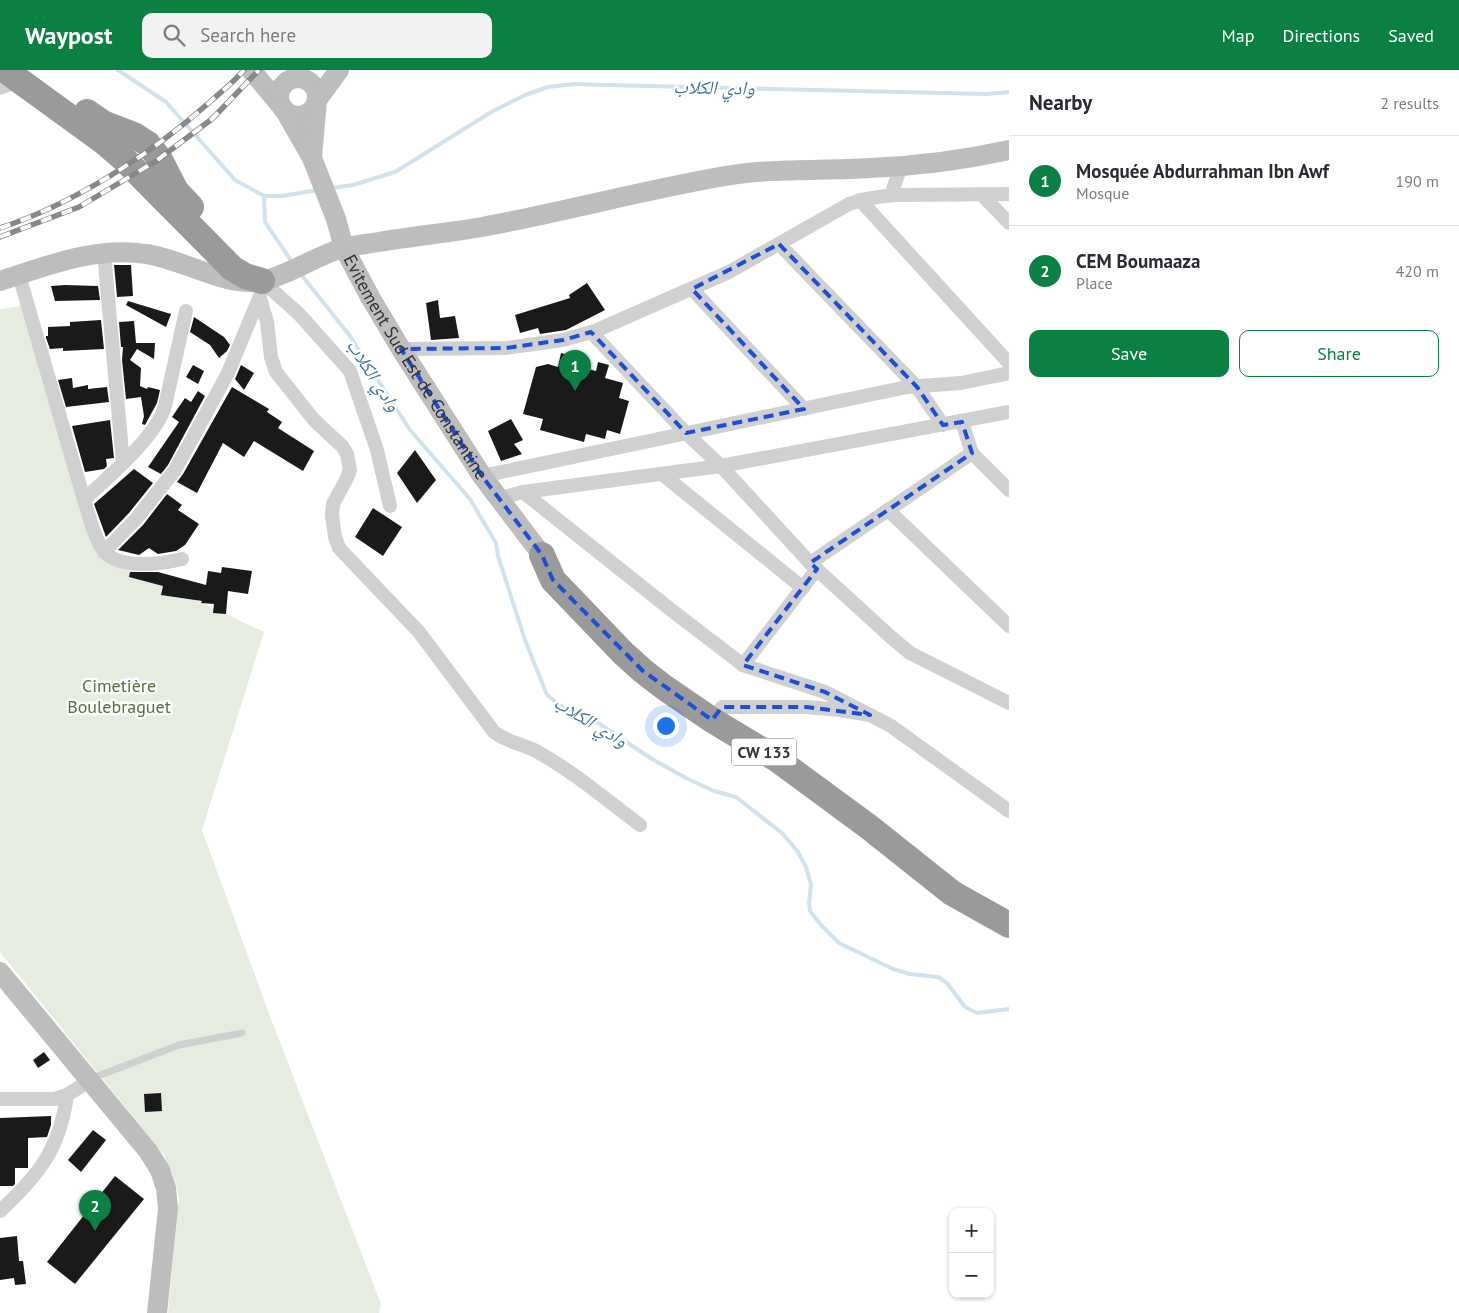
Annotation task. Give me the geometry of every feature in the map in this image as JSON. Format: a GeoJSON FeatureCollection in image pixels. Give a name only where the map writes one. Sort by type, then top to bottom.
{"type":"FeatureCollection","features":[{"type":"Feature","properties":{"kind":"highway"},"geometry":{"type":"LineString","coordinates":[[13,77],[113,127],[134,135],[148,144],[159,158],[172,184],[180,195],[246,256],[269,284]]}},
{"type":"Feature","properties":{"kind":"highway","name":"Evitement Sud Est de Constantine"},"geometry":{"type":"LineString","coordinates":[[542,555],[553,580],[623,653],[665,688],[717,713],[827,774],[948,873],[1009,910]]}},
{"type":"Feature","properties":{"kind":"highway","name":"Evitement Sud Est de Constantine"},"geometry":{"type":"LineString","coordinates":[[717,713],[869,827],[952,893],[1009,925]]}},
{"type":"Feature","properties":{"kind":"main road"},"geometry":{"type":"LineString","coordinates":[[252,70],[292,115],[305,114],[315,106],[317,93],[314,87],[306,80],[296,79],[267,70]]}},
{"type":"Feature","properties":{"kind":"main road"},"geometry":{"type":"LineString","coordinates":[[312,158],[280,102],[281,90],[284,84],[296,79],[333,70]]}},
{"type":"Feature","properties":{"kind":"main road"},"geometry":{"type":"LineString","coordinates":[[312,158],[316,100],[339,70]]}},
{"type":"Feature","properties":{"kind":"main road"},"geometry":{"type":"LineString","coordinates":[[344,248],[482,227],[640,192],[727,176],[772,171],[901,166],[988,155],[1009,150]]}},
{"type":"Feature","properties":{"kind":"main road","name":"CW 133"},"geometry":{"type":"LineString","coordinates":[[312,158],[336,219],[344,248]]}},
{"type":"Feature","properties":{"kind":"main road","name":"Evitement Sud Est de Constantine"},"geometry":{"type":"LineString","coordinates":[[269,284],[312,260],[344,248],[401,349],[482,476],[542,555]]}},
{"type":"Feature","properties":{"kind":"main road"},"geometry":{"type":"LineString","coordinates":[[0,281],[61,262],[104,253],[131,252],[160,256],[229,280],[269,284]]}},
{"type":"Feature","properties":{"kind":"main road"},"geometry":{"type":"LineString","coordinates":[[0,972],[148,1152],[160,1170],[166,1188],[168,1209],[157,1313]]}},
{"type":"Feature","properties":{"kind":"street"},"geometry":{"type":"LineString","coordinates":[[891,195],[901,166]]}},
{"type":"Feature","properties":{"kind":"street"},"geometry":{"type":"LineString","coordinates":[[981,194],[1009,223]]}},
{"type":"Feature","properties":{"kind":"street"},"geometry":{"type":"LineString","coordinates":[[401,349],[506,348],[564,340],[591,332],[729,272],[849,204],[860,200],[891,195],[1009,194]]}},
{"type":"Feature","properties":{"kind":"street"},"geometry":{"type":"LineString","coordinates":[[860,200],[1009,364]]}},
{"type":"Feature","properties":{"kind":"street"},"geometry":{"type":"LineString","coordinates":[[779,244],[917,386],[944,425]]}},
{"type":"Feature","properties":{"kind":"street"},"geometry":{"type":"LineString","coordinates":[[104,253],[123,463]]}},
{"type":"Feature","properties":{"kind":"street"},"geometry":{"type":"LineString","coordinates":[[19,274],[84,500],[98,541],[104,552],[116,559],[136,564],[151,564],[182,559]]}},
{"type":"Feature","properties":{"kind":"street"},"geometry":{"type":"LineString","coordinates":[[269,284],[299,314],[350,371],[377,450],[390,506]]}},
{"type":"Feature","properties":{"kind":"street"},"geometry":{"type":"LineString","coordinates":[[104,552],[136,519],[175,470],[228,372],[269,284]]}},
{"type":"Feature","properties":{"kind":"street"},"geometry":{"type":"LineString","coordinates":[[269,284],[267,322],[271,357],[276,372],[314,420],[342,446],[347,454],[350,470],[334,504],[332,515],[335,537],[339,548],[419,632],[494,732],[503,739],[535,750],[557,764],[640,825]]}},
{"type":"Feature","properties":{"kind":"street"},"geometry":{"type":"LineString","coordinates":[[692,289],[804,409]]}},
{"type":"Feature","properties":{"kind":"street"},"geometry":{"type":"LineString","coordinates":[[84,500],[123,463],[156,427],[163,414],[186,311]]}},
{"type":"Feature","properties":{"kind":"street"},"geometry":{"type":"LineString","coordinates":[[591,332],[686,433],[721,466],[814,566],[910,653],[1009,703]]}},
{"type":"Feature","properties":{"kind":"street"},"geometry":{"type":"LineString","coordinates":[[482,476],[917,386],[961,383],[1009,373]]}},
{"type":"Feature","properties":{"kind":"street"},"geometry":{"type":"LineString","coordinates":[[500,498],[523,492],[721,466],[1009,412]]}},
{"type":"Feature","properties":{"kind":"street"},"geometry":{"type":"LineString","coordinates":[[962,422],[972,453],[1009,490]]}},
{"type":"Feature","properties":{"kind":"street"},"geometry":{"type":"LineString","coordinates":[[743,665],[803,588],[814,566],[888,510],[972,453]]}},
{"type":"Feature","properties":{"kind":"street"},"geometry":{"type":"LineString","coordinates":[[662,474],[803,588]]}},
{"type":"Feature","properties":{"kind":"street"},"geometry":{"type":"LineString","coordinates":[[523,492],[670,610],[743,665],[825,692],[891,726],[1009,811]]}},
{"type":"Feature","properties":{"kind":"street"},"geometry":{"type":"LineString","coordinates":[[888,510],[1009,626]]}},
{"type":"Feature","properties":{"kind":"street"},"geometry":{"type":"LineString","coordinates":[[717,713],[806,707],[870,715]]}},
{"type":"Feature","properties":{"kind":"street"},"geometry":{"type":"LineString","coordinates":[[0,1099],[55,1099],[67,1096],[88,1080]]}},
{"type":"Feature","properties":{"kind":"street"},"geometry":{"type":"LineString","coordinates":[[0,1211],[34,1177],[51,1151],[59,1134],[65,1113],[67,1096]]}},
{"type":"Feature","properties":{"kind":"lane"},"geometry":{"type":"LineString","coordinates":[[88,1080],[179,1045],[242,1033]]}},
{"type":"Feature","properties":{"kind":"highlighted area"},"geometry":{"type":"Polygon","coordinates":[[[779,244],[917,387],[943,425],[962,422],[972,453],[810,563],[817,569],[743,665],[825,692],[870,715],[806,707],[722,707],[712,720],[643,671],[553,580],[542,555],[482,476],[401,349],[506,348],[563,340],[591,332],[686,433],[804,409],[692,289],[779,244]]]}},
{"type":"Feature","properties":{"kind":"green space","name":"Cimetière Boulebraguet"},"geometry":{"type":"Polygon","coordinates":[[[21,306],[100,555],[264,632],[202,830],[271,1019],[381,1304],[379,1313],[168,1313],[179,1198],[175,1180],[164,1155],[0,952],[0,309],[21,306]]]}},
{"type":"Feature","properties":{"kind":"building"},"geometry":{"type":"Polygon","coordinates":[[[114,265],[131,265],[133,296],[117,297],[114,265]]]}},
{"type":"Feature","properties":{"kind":"building"},"geometry":{"type":"Polygon","coordinates":[[[587,283],[605,310],[566,330],[540,334],[538,328],[520,333],[515,315],[570,298],[569,295],[587,283]]]}},
{"type":"Feature","properties":{"kind":"building"},"geometry":{"type":"Polygon","coordinates":[[[51,286],[98,286],[100,300],[55,301],[51,286]]]}},
{"type":"Feature","properties":{"kind":"building"},"geometry":{"type":"Polygon","coordinates":[[[438,300],[440,318],[455,316],[459,338],[431,340],[426,303],[438,300]]]}},
{"type":"Feature","properties":{"kind":"building"},"geometry":{"type":"Polygon","coordinates":[[[128,301],[171,314],[166,327],[126,305],[128,301]]]}},
{"type":"Feature","properties":{"kind":"building"},"geometry":{"type":"Polygon","coordinates":[[[194,317],[224,337],[230,345],[227,351],[219,358],[210,345],[190,332],[194,317]]]}},
{"type":"Feature","properties":{"kind":"building"},"geometry":{"type":"Polygon","coordinates":[[[101,320],[104,349],[63,351],[63,348],[50,349],[46,338],[48,336],[48,327],[70,326],[70,322],[101,320]]]}},
{"type":"Feature","properties":{"kind":"building"},"geometry":{"type":"Polygon","coordinates":[[[134,321],[136,343],[155,343],[154,359],[137,349],[130,360],[141,368],[140,386],[147,389],[148,387],[160,390],[157,403],[145,425],[142,424],[144,416],[141,397],[126,399],[122,360],[123,347],[121,347],[119,322],[134,321]]]}},
{"type":"Feature","properties":{"kind":"building"},"geometry":{"type":"Polygon","coordinates":[[[561,353],[574,357],[572,365],[596,371],[598,362],[609,365],[605,378],[623,383],[619,398],[629,401],[620,434],[607,430],[605,439],[586,434],[584,442],[540,430],[543,419],[523,414],[536,367],[548,364],[558,367],[561,353]]]}},
{"type":"Feature","properties":{"kind":"building"},"geometry":{"type":"Polygon","coordinates":[[[193,365],[204,371],[198,384],[186,377],[193,365]]]}},
{"type":"Feature","properties":{"kind":"building"},"geometry":{"type":"Polygon","coordinates":[[[241,365],[254,373],[244,390],[235,379],[241,365]]]}},
{"type":"Feature","properties":{"kind":"building"},"geometry":{"type":"Polygon","coordinates":[[[72,378],[73,388],[88,385],[88,389],[107,387],[109,402],[66,407],[58,380],[72,378]]]}},
{"type":"Feature","properties":{"kind":"building"},"geometry":{"type":"Polygon","coordinates":[[[232,387],[269,409],[267,412],[282,422],[278,428],[314,451],[303,471],[254,441],[244,457],[223,443],[197,493],[177,482],[232,387]]]}},
{"type":"Feature","properties":{"kind":"building"},"geometry":{"type":"Polygon","coordinates":[[[198,391],[205,396],[168,465],[161,474],[148,467],[179,422],[172,417],[185,398],[191,402],[198,391]]]}},
{"type":"Feature","properties":{"kind":"building"},"geometry":{"type":"Polygon","coordinates":[[[511,419],[523,440],[514,444],[522,454],[501,461],[488,431],[511,419]]]}},
{"type":"Feature","properties":{"kind":"building"},"geometry":{"type":"Polygon","coordinates":[[[110,420],[114,458],[106,459],[107,466],[104,469],[85,472],[72,426],[110,420]]]}},
{"type":"Feature","properties":{"kind":"building"},"geometry":{"type":"Polygon","coordinates":[[[415,450],[436,480],[417,503],[397,473],[415,450]]]}},
{"type":"Feature","properties":{"kind":"building"},"geometry":{"type":"Polygon","coordinates":[[[134,469],[153,483],[129,513],[106,537],[94,504],[134,469]]]}},
{"type":"Feature","properties":{"kind":"building"},"geometry":{"type":"Polygon","coordinates":[[[167,494],[182,505],[178,510],[199,524],[185,545],[176,551],[158,554],[149,548],[139,555],[118,550],[143,525],[167,494]]]}},
{"type":"Feature","properties":{"kind":"building"},"geometry":{"type":"Polygon","coordinates":[[[373,508],[402,527],[383,556],[355,537],[373,508]]]}},
{"type":"Feature","properties":{"kind":"building"},"geometry":{"type":"Polygon","coordinates":[[[222,567],[252,571],[248,594],[228,591],[226,614],[213,613],[214,604],[161,595],[163,586],[129,577],[130,572],[158,572],[206,585],[208,571],[221,573],[222,567]]]}},
{"type":"Feature","properties":{"kind":"building"},"geometry":{"type":"Polygon","coordinates":[[[44,1052],[50,1060],[38,1068],[33,1060],[44,1052]]]}},
{"type":"Feature","properties":{"kind":"building"},"geometry":{"type":"Polygon","coordinates":[[[161,1093],[162,1111],[145,1112],[144,1094],[161,1093]]]}},
{"type":"Feature","properties":{"kind":"building"},"geometry":{"type":"Polygon","coordinates":[[[51,1116],[51,1125],[47,1137],[28,1138],[28,1168],[15,1168],[15,1184],[13,1186],[0,1186],[0,1118],[51,1116]]]}},
{"type":"Feature","properties":{"kind":"building"},"geometry":{"type":"Polygon","coordinates":[[[93,1130],[106,1140],[81,1172],[68,1160],[93,1130]]]}},
{"type":"Feature","properties":{"kind":"building"},"geometry":{"type":"Polygon","coordinates":[[[115,1176],[144,1199],[75,1284],[47,1262],[115,1176]]]}},
{"type":"Feature","properties":{"kind":"building"},"geometry":{"type":"Polygon","coordinates":[[[17,1236],[19,1261],[23,1261],[26,1284],[15,1285],[14,1278],[0,1280],[0,1238],[17,1236]]]}},
{"type":"Feature","properties":{"kind":"waterway","name":"وادي الكلاب"},"geometry":{"type":"LineString","coordinates":[[118,70],[166,102],[235,180],[264,196],[282,196],[317,190]]}},
{"type":"Feature","properties":{"kind":"waterway","name":"وادي الكلاب"},"geometry":{"type":"LineString","coordinates":[[331,188],[353,185],[395,172],[493,111],[525,95],[548,87],[575,84],[986,94],[1009,92]]}},
{"type":"Feature","properties":{"kind":"waterway","name":"وادي الكلاب"},"geometry":{"type":"LineString","coordinates":[[264,196],[265,222],[292,262]]}},
{"type":"Feature","properties":{"kind":"waterway","name":"وادي الكلاب"},"geometry":{"type":"LineString","coordinates":[[299,272],[350,336],[410,430],[470,499],[496,543],[498,556],[525,640],[547,695],[569,712],[598,723],[652,759],[686,778],[714,791],[736,797],[782,833],[798,852],[806,867],[811,885],[810,911],[839,943],[893,969],[910,974],[938,977],[947,983],[965,1007],[977,1013],[1009,1009]]}},
{"type":"Feature","properties":{"kind":"railway"},"geometry":{"type":"LineString","coordinates":[[0,228],[56,205],[112,175],[188,120],[244,70]]}},
{"type":"Feature","properties":{"kind":"railway"},"geometry":{"type":"LineString","coordinates":[[0,237],[79,207],[156,161],[212,119],[259,70]]}},
{"type":"Feature","properties":{"kind":"place","name":"Mosquée Abdurrahman Ibn Awf"},"geometry":{"type":"Point","coordinates":[575,391]}},
{"type":"Feature","properties":{"kind":"place","name":"CEM Boumaaza"},"geometry":{"type":"Point","coordinates":[95,1231]}}]}
